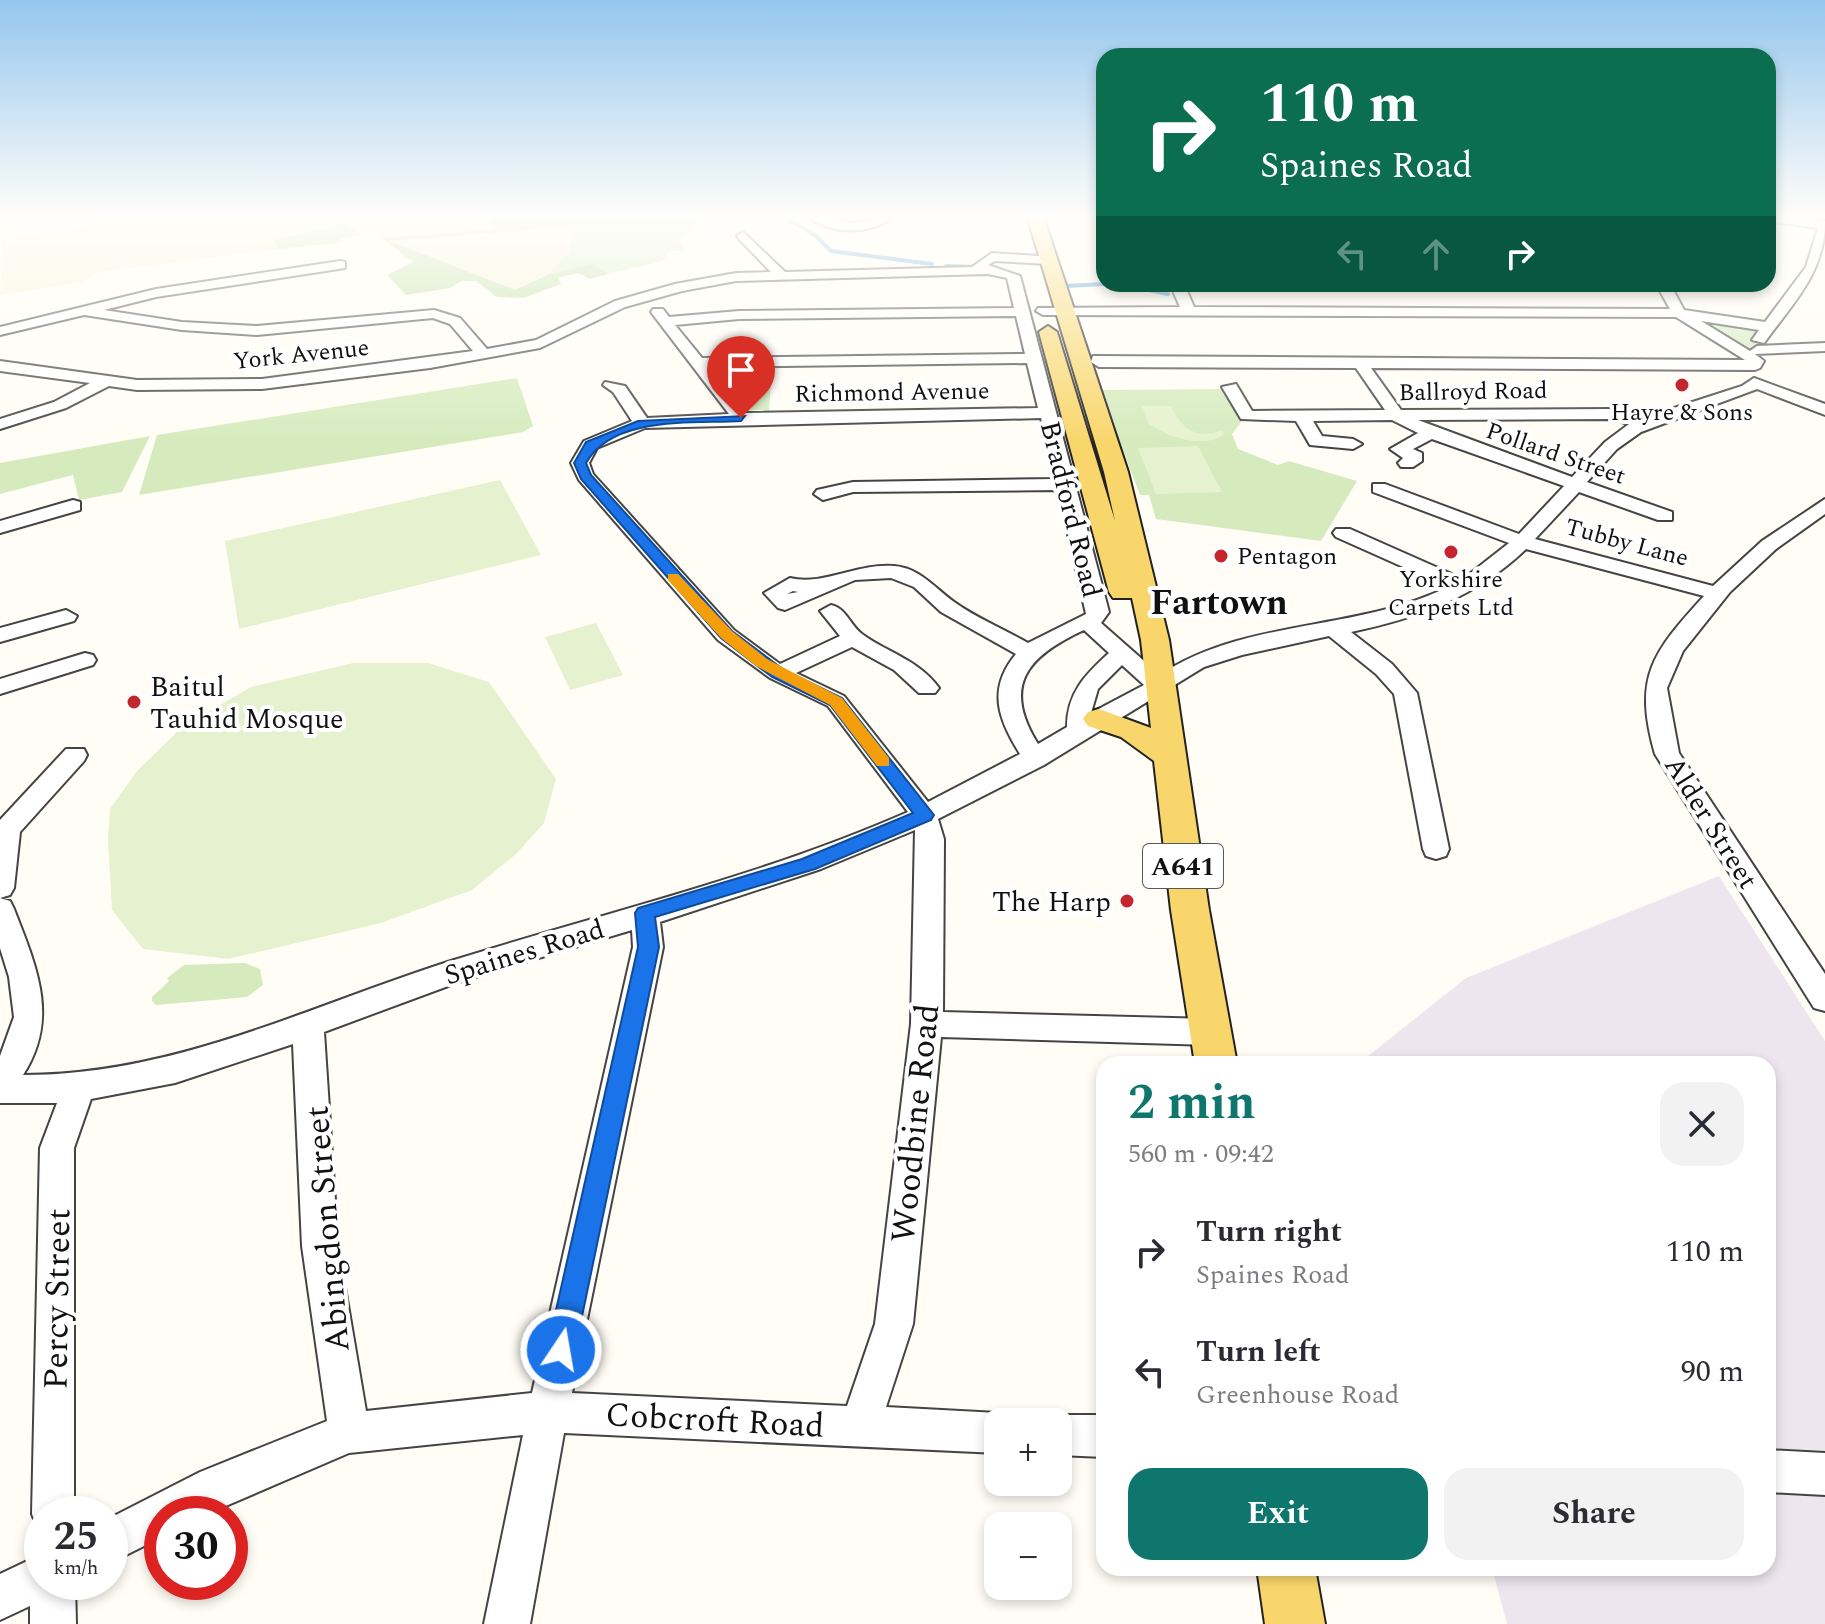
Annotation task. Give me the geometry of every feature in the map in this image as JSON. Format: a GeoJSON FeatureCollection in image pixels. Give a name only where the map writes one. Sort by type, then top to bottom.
{"type":"FeatureCollection","features":[{"type":"Feature","properties":{"kind":"main road","name":"Bradford Road"},"geometry":{"type":"LineString","coordinates":[[1038,292],[1116,573],[1159,686]]}},
{"type":"Feature","properties":{"kind":"main road","name":"A641"},"geometry":{"type":"LineString","coordinates":[[1046,292],[1044,311],[1116,472],[1155,640],[1168,755],[1214,1047]]}},
{"type":"Feature","properties":{"kind":"main road"},"geometry":{"type":"LineString","coordinates":[[1089,724],[1132,730],[1168,755]]}},
{"type":"Feature","properties":{"kind":"main road"},"geometry":{"type":"LineString","coordinates":[[1287,1576],[1295,1624]]}},
{"type":"Feature","properties":{"kind":"street"},"geometry":{"type":"LineString","coordinates":[[0,331],[168,292]]}},
{"type":"Feature","properties":{"kind":"street","name":"York Avenue"},"geometry":{"type":"LineString","coordinates":[[0,366],[105,382],[183,387],[262,384],[484,354],[558,338],[590,318],[640,297],[665,292]]}},
{"type":"Feature","properties":{"kind":"street","name":"Bradford Road"},"geometry":{"type":"LineString","coordinates":[[1027,292],[1044,311],[1035,358],[1098,612],[1086,621],[1159,686]]}},
{"type":"Feature","properties":{"kind":"street"},"geometry":{"type":"LineString","coordinates":[[1180,292],[1189,312]]}},
{"type":"Feature","properties":{"kind":"street"},"geometry":{"type":"LineString","coordinates":[[1667,292],[1679,313],[1821,406]]}},
{"type":"Feature","properties":{"kind":"street"},"geometry":{"type":"LineString","coordinates":[[1643,423],[1711,403],[1755,365],[1768,327],[1794,292]]}},
{"type":"Feature","properties":{"kind":"street"},"geometry":{"type":"LineString","coordinates":[[640,297],[668,321],[695,363],[741,418]]}},
{"type":"Feature","properties":{"kind":"street"},"geometry":{"type":"LineString","coordinates":[[82,310],[182,327],[237,330],[284,329],[434,314],[455,321],[484,354]]}},
{"type":"Feature","properties":{"kind":"street"},"geometry":{"type":"LineString","coordinates":[[668,321],[739,315],[1044,311],[1679,313],[1768,327]]}},
{"type":"Feature","properties":{"kind":"street"},"geometry":{"type":"LineString","coordinates":[[1098,359],[1107,362],[1755,365],[1825,347]]}},
{"type":"Feature","properties":{"kind":"street"},"geometry":{"type":"LineString","coordinates":[[695,363],[1035,358]]}},
{"type":"Feature","properties":{"kind":"street"},"geometry":{"type":"LineString","coordinates":[[1361,364],[1397,416]]}},
{"type":"Feature","properties":{"kind":"street"},"geometry":{"type":"LineString","coordinates":[[0,424],[60,405],[105,382]]}},
{"type":"Feature","properties":{"kind":"street"},"geometry":{"type":"LineString","coordinates":[[611,385],[619,389],[642,423]]}},
{"type":"Feature","properties":{"kind":"street","name":"Ballroyd Road"},"geometry":{"type":"LineString","coordinates":[[1230,387],[1247,416],[1611,414],[1643,423]]}},
{"type":"Feature","properties":{"kind":"street","name":"Richmond Avenue"},"geometry":{"type":"LineString","coordinates":[[778,673],[726,635],[585,476],[580,463],[590,445],[642,423],[741,418],[1047,413]]}},
{"type":"Feature","properties":{"kind":"street"},"geometry":{"type":"LineString","coordinates":[[1302,416],[1313,438]]}},
{"type":"Feature","properties":{"kind":"street","name":"Pollard Street"},"geometry":{"type":"LineString","coordinates":[[1397,416],[1431,433],[1665,516]]}},
{"type":"Feature","properties":{"kind":"street","name":"Spaines Road"},"geometry":{"type":"LineString","coordinates":[[0,1089],[79,1088],[197,1064],[448,974],[808,864],[924,815],[1035,759],[1089,724],[1201,660],[1331,627],[1389,616],[1464,587],[1523,542],[1618,438],[1643,423]]}},
{"type":"Feature","properties":{"kind":"street"},"geometry":{"type":"LineString","coordinates":[[1407,463],[1416,457],[1399,449],[1431,433]]}},
{"type":"Feature","properties":{"kind":"street"},"geometry":{"type":"LineString","coordinates":[[1289,439],[1313,438],[1325,444],[1353,444]]}},
{"type":"Feature","properties":{"kind":"street"},"geometry":{"type":"LineString","coordinates":[[823,494],[853,487],[1065,484]]}},
{"type":"Feature","properties":{"kind":"street","name":"Tubby Lane"},"geometry":{"type":"LineString","coordinates":[[1379,488],[1523,542],[1716,593]]}},
{"type":"Feature","properties":{"kind":"street","name":"Alder Street"},"geometry":{"type":"LineString","coordinates":[[1825,505],[1760,549],[1716,593],[1674,647],[1656,683],[1662,738],[1667,754],[1825,999]]}},
{"type":"Feature","properties":{"kind":"street"},"geometry":{"type":"LineString","coordinates":[[0,527],[73,506]]}},
{"type":"Feature","properties":{"kind":"street"},"geometry":{"type":"LineString","coordinates":[[1343,533],[1464,587]]}},
{"type":"Feature","properties":{"kind":"street"},"geometry":{"type":"LineString","coordinates":[[811,589],[852,574],[894,572],[921,583],[948,608],[1027,651]]}},
{"type":"Feature","properties":{"kind":"street"},"geometry":{"type":"LineString","coordinates":[[831,611],[853,638],[902,665],[927,688]]}},
{"type":"Feature","properties":{"kind":"street"},"geometry":{"type":"LineString","coordinates":[[0,635],[66,616]]}},
{"type":"Feature","properties":{"kind":"street"},"geometry":{"type":"LineString","coordinates":[[1035,759],[1009,710],[1011,680],[1027,651],[1054,634],[1086,621]]}},
{"type":"Feature","properties":{"kind":"street"},"geometry":{"type":"LineString","coordinates":[[1331,627],[1384,669],[1405,693],[1436,849]]}},
{"type":"Feature","properties":{"kind":"street"},"geometry":{"type":"LineString","coordinates":[[778,673],[853,638]]}},
{"type":"Feature","properties":{"kind":"street"},"geometry":{"type":"LineString","coordinates":[[1155,640],[1176,655],[1201,660]]}},
{"type":"Feature","properties":{"kind":"street"},"geometry":{"type":"LineString","coordinates":[[1089,724],[1078,702],[1094,679],[1122,654]]}},
{"type":"Feature","properties":{"kind":"street"},"geometry":{"type":"LineString","coordinates":[[0,687],[85,660]]}},
{"type":"Feature","properties":{"kind":"street"},"geometry":{"type":"LineString","coordinates":[[778,673],[836,701],[924,815]]}},
{"type":"Feature","properties":{"kind":"street"},"geometry":{"type":"LineString","coordinates":[[0,888],[7,829],[75,755]]}},
{"type":"Feature","properties":{"kind":"street","name":"Woodbine Road"},"geometry":{"type":"LineString","coordinates":[[860,1426],[894,1324],[927,1024],[931,839],[924,815]]}},
{"type":"Feature","properties":{"kind":"street"},"geometry":{"type":"LineString","coordinates":[[0,909],[25,979],[31,1011],[26,1042],[0,1083]]}},
{"type":"Feature","properties":{"kind":"street"},"geometry":{"type":"LineString","coordinates":[[507,1624],[548,1412],[648,947],[645,913]]}},
{"type":"Feature","properties":{"kind":"street","name":"Abingdon Street"},"geometry":{"type":"LineString","coordinates":[[308,1024],[320,1246],[349,1433]]}},
{"type":"Feature","properties":{"kind":"street"},"geometry":{"type":"LineString","coordinates":[[927,1024],[1214,1047]]}},
{"type":"Feature","properties":{"kind":"street","name":"Percy Street"},"geometry":{"type":"LineString","coordinates":[[53,1496],[57,1148],[79,1088]]}},
{"type":"Feature","properties":{"kind":"street","name":"Cobcroft Road"},"geometry":{"type":"LineString","coordinates":[[197,1496],[349,1433],[548,1412],[984,1432]]}},
{"type":"Feature","properties":{"kind":"street"},"geometry":{"type":"LineString","coordinates":[[1072,1435],[1096,1436]]}},
{"type":"Feature","properties":{"kind":"street"},"geometry":{"type":"LineString","coordinates":[[1776,1471],[1825,1474]]}},
{"type":"Feature","properties":{"kind":"street"},"geometry":{"type":"LineString","coordinates":[[0,1598],[24,1585]]}},
{"type":"Feature","properties":{"kind":"street"},"geometry":{"type":"LineString","coordinates":[[53,1600],[53,1624]]}},
{"type":"Feature","properties":{"kind":"shaded area"},"geometry":{"type":"Polygon","coordinates":[[[1719,876],[1825,1041],[1825,1624],[1507,1624],[1494,1576],[1776,1576],[1776,1056],[1368,1056],[1466,978],[1719,876]]]}},
{"type":"Feature","properties":{"kind":"green space"},"geometry":{"type":"Polygon","coordinates":[[[490,292],[540,292],[523,298],[497,297],[490,292]]]}},
{"type":"Feature","properties":{"kind":"green space"},"geometry":{"type":"Polygon","coordinates":[[[1679,313],[1768,327],[1758,341],[1756,361],[1679,313]]]}},
{"type":"Feature","properties":{"kind":"green space"},"geometry":{"type":"Polygon","coordinates":[[[772,368],[769,411],[748,409],[717,370],[772,368]]]}},
{"type":"Feature","properties":{"kind":"green space"},"geometry":{"type":"Polygon","coordinates":[[[517,378],[533,426],[523,432],[139,495],[157,435],[517,378]]]}},
{"type":"Feature","properties":{"kind":"green space"},"geometry":{"type":"Polygon","coordinates":[[[1223,389],[1245,417],[1232,434],[1238,449],[1278,465],[1289,461],[1357,481],[1321,541],[1156,519],[1149,495],[1140,495],[1100,390],[1223,389]]]}},
{"type":"Feature","properties":{"kind":"green space"},"geometry":{"type":"Polygon","coordinates":[[[1142,406],[1171,406],[1180,421],[1191,430],[1205,434],[1222,430],[1224,434],[1206,441],[1175,437],[1148,423],[1142,406]]]}},
{"type":"Feature","properties":{"kind":"green space"},"geometry":{"type":"Polygon","coordinates":[[[150,436],[122,492],[79,500],[73,475],[0,494],[0,463],[150,436]]]}},
{"type":"Feature","properties":{"kind":"green space"},"geometry":{"type":"Polygon","coordinates":[[[1198,446],[1222,492],[1156,494],[1138,448],[1198,446]]]}},
{"type":"Feature","properties":{"kind":"green space"},"geometry":{"type":"Polygon","coordinates":[[[500,480],[541,555],[239,629],[225,541],[500,480]]]}},
{"type":"Feature","properties":{"kind":"green space"},"geometry":{"type":"Polygon","coordinates":[[[596,623],[623,675],[570,690],[545,637],[596,623]]]}},
{"type":"Feature","properties":{"kind":"green space"},"geometry":{"type":"Polygon","coordinates":[[[353,663],[428,663],[489,682],[556,779],[544,823],[516,854],[472,890],[381,923],[228,959],[143,949],[112,910],[108,840],[110,809],[137,771],[182,727],[251,687],[353,663]]]}},
{"type":"Feature","properties":{"kind":"green space"},"geometry":{"type":"Polygon","coordinates":[[[245,963],[260,969],[263,985],[247,997],[156,1005],[152,1001],[152,997],[169,981],[167,978],[184,965],[245,963]]]}},
{"type":"Feature","properties":{"kind":"waterway"},"geometry":{"type":"LineString","coordinates":[[1158,292],[1168,294]]}},
{"type":"Feature","properties":{"kind":"slow traffic"},"geometry":{"type":"LineString","coordinates":[[673,577],[726,635],[762,663],[836,701],[883,762]]}},
{"type":"Feature","properties":{"kind":"place","name":"Hayre & Sons"},"geometry":{"type":"Point","coordinates":[1682,385]}},
{"type":"Feature","properties":{"kind":"place","name":"Yorkshire Carpets Ltd"},"geometry":{"type":"Point","coordinates":[1451,552]}},
{"type":"Feature","properties":{"kind":"place","name":"Pentagon"},"geometry":{"type":"Point","coordinates":[1221,556]}},
{"type":"Feature","properties":{"kind":"place","name":"Baitul Tauhid Mosque"},"geometry":{"type":"Point","coordinates":[134,702]}},
{"type":"Feature","properties":{"kind":"place","name":"The Harp"},"geometry":{"type":"Point","coordinates":[1127,901]}},
{"type":"Feature","properties":{"kind":"district","name":"Fartown"},"geometry":{"type":"Point","coordinates":[1219,601]}},
{"type":"Feature","properties":{"kind":"route"},"geometry":{"type":"LineString","coordinates":[[561,1350],[648,947],[645,913],[808,864],[924,815],[836,701],[823,692],[778,673],[726,635],[585,476],[580,463],[583,452],[590,445],[642,423],[741,418]]}}]}
